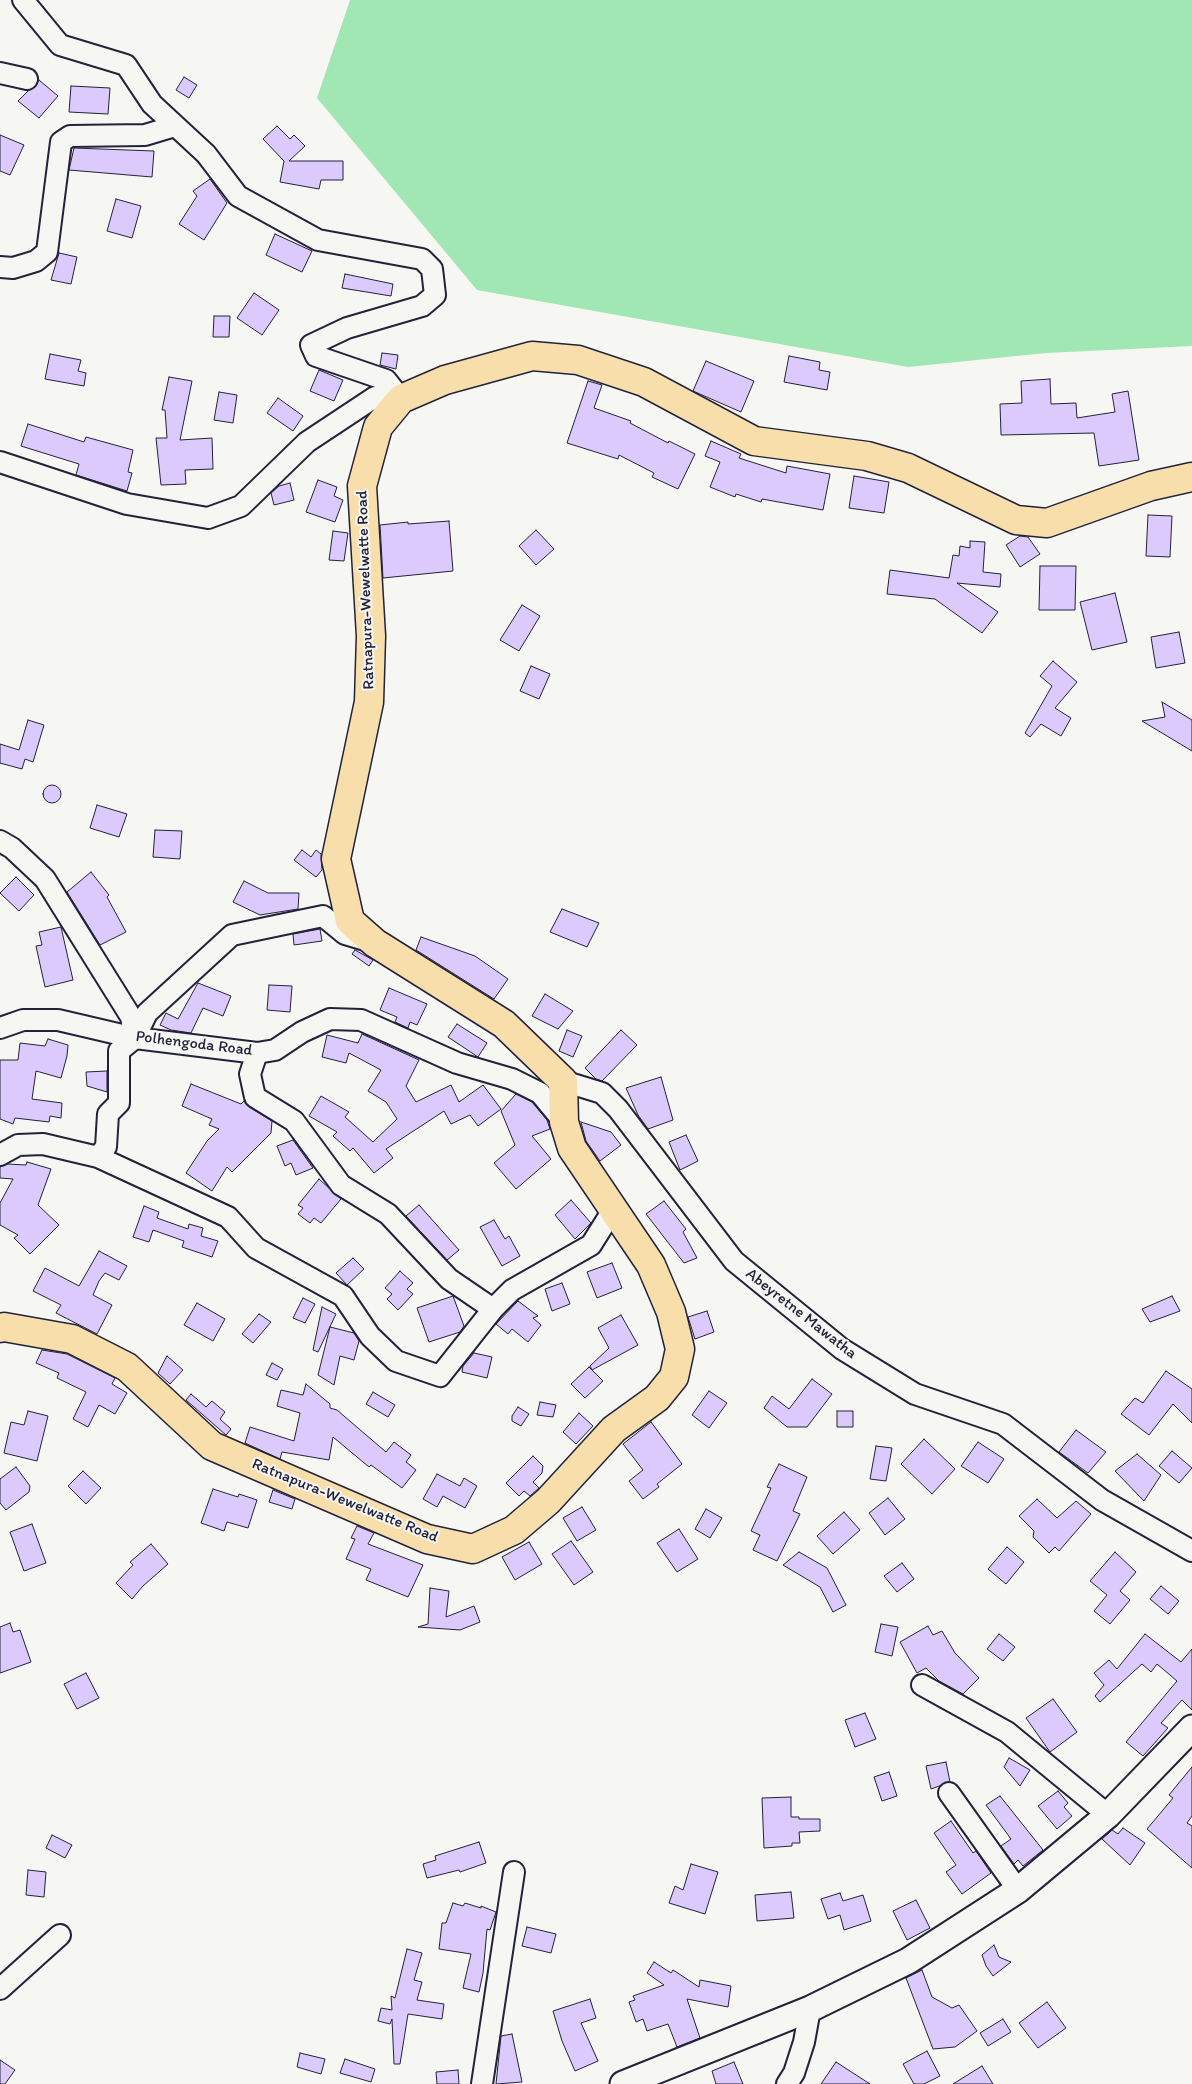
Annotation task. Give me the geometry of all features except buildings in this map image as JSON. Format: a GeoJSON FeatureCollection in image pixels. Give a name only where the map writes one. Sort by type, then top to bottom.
{"type":"FeatureCollection","features":[{"type":"Feature","properties":{"kind":"main road","name":"Ratnapura-Wewelwatte Road"},"geometry":{"type":"LineString","coordinates":[[0,1328],[4,1326],[72,1339],[127,1367],[212,1446],[428,1539],[473,1549],[514,1530],[548,1501],[614,1429],[656,1398],[674,1377],[680,1349],[671,1312],[651,1265],[572,1148],[564,1122],[563,1081],[504,1024],[375,943],[350,921],[336,859],[369,702],[371,636],[362,486],[378,427],[401,398],[445,380],[532,356],[578,360],[644,382],[754,441],[868,456],[908,468],[1016,520],[1047,523],[1151,486],[1192,477]]}},
{"type":"Feature","properties":{"kind":"street"},"geometry":{"type":"LineString","coordinates":[[23,0],[60,45],[126,65],[152,104],[206,154],[238,196],[271,216],[318,240],[422,260],[432,269],[434,295],[422,306],[347,328],[311,345],[316,356],[386,380],[401,398]]}},
{"type":"Feature","properties":{"kind":"street"},"geometry":{"type":"LineString","coordinates":[[0,73],[27,79]]}},
{"type":"Feature","properties":{"kind":"street"},"geometry":{"type":"LineString","coordinates":[[0,267],[13,268],[28,264],[47,252],[61,142],[70,136],[145,135],[175,126]]}},
{"type":"Feature","properties":{"kind":"street"},"geometry":{"type":"LineString","coordinates":[[0,462],[127,504],[208,518],[241,506],[307,442],[376,397],[401,398]]}},
{"type":"Feature","properties":{"kind":"street"},"geometry":{"type":"LineString","coordinates":[[0,841],[12,848],[45,879],[131,1017],[135,1038]]}},
{"type":"Feature","properties":{"kind":"street"},"geometry":{"type":"LineString","coordinates":[[98,1157],[106,1147],[108,1114],[119,1103],[118,1051],[135,1038],[147,1013],[232,935],[323,916],[345,934],[375,943]]}},
{"type":"Feature","properties":{"kind":"street","name":"Polhengoda Road"},"geometry":{"type":"LineString","coordinates":[[0,1028],[24,1020],[58,1020],[135,1038],[257,1053],[275,1050],[302,1032],[330,1019],[361,1020],[457,1063],[512,1079],[540,1093],[564,1122]]}},
{"type":"Feature","properties":{"kind":"street"},"geometry":{"type":"LineString","coordinates":[[257,1053],[250,1074],[255,1097],[294,1120],[341,1185],[388,1214],[449,1279],[492,1309]]}},
{"type":"Feature","properties":{"kind":"street","name":"Abeyretne Mawatha"},"geometry":{"type":"LineString","coordinates":[[563,1081],[602,1093],[618,1109],[734,1261],[842,1349],[915,1394],[1003,1424],[1102,1500],[1192,1550]]}},
{"type":"Feature","properties":{"kind":"street"},"geometry":{"type":"LineString","coordinates":[[0,1155],[18,1145],[43,1144],[98,1157],[228,1217],[256,1248],[343,1296],[370,1336],[396,1361],[440,1376],[492,1309],[512,1290],[591,1245],[613,1210]]}},
{"type":"Feature","properties":{"kind":"street"},"geometry":{"type":"LineString","coordinates":[[922,1685],[1008,1732],[1108,1815]]}},
{"type":"Feature","properties":{"kind":"street"},"geometry":{"type":"LineString","coordinates":[[623,2084],[810,2009],[908,1962],[1018,1890],[1108,1815],[1192,1728]]}},
{"type":"Feature","properties":{"kind":"street"},"geometry":{"type":"LineString","coordinates":[[949,1793],[1018,1890]]}},
{"type":"Feature","properties":{"kind":"street"},"geometry":{"type":"LineString","coordinates":[[482,2084],[514,1872]]}},
{"type":"Feature","properties":{"kind":"street"},"geometry":{"type":"LineString","coordinates":[[0,1989],[60,1935]]}},
{"type":"Feature","properties":{"kind":"street"},"geometry":{"type":"LineString","coordinates":[[787,2084],[794,2073],[804,2042],[810,2009]]}},
{"type":"Feature","properties":{"kind":"green space"},"geometry":{"type":"Polygon","coordinates":[[[350,0],[1192,0],[1192,346],[1046,353],[908,367],[477,290],[317,98],[350,0]]]}}]}
